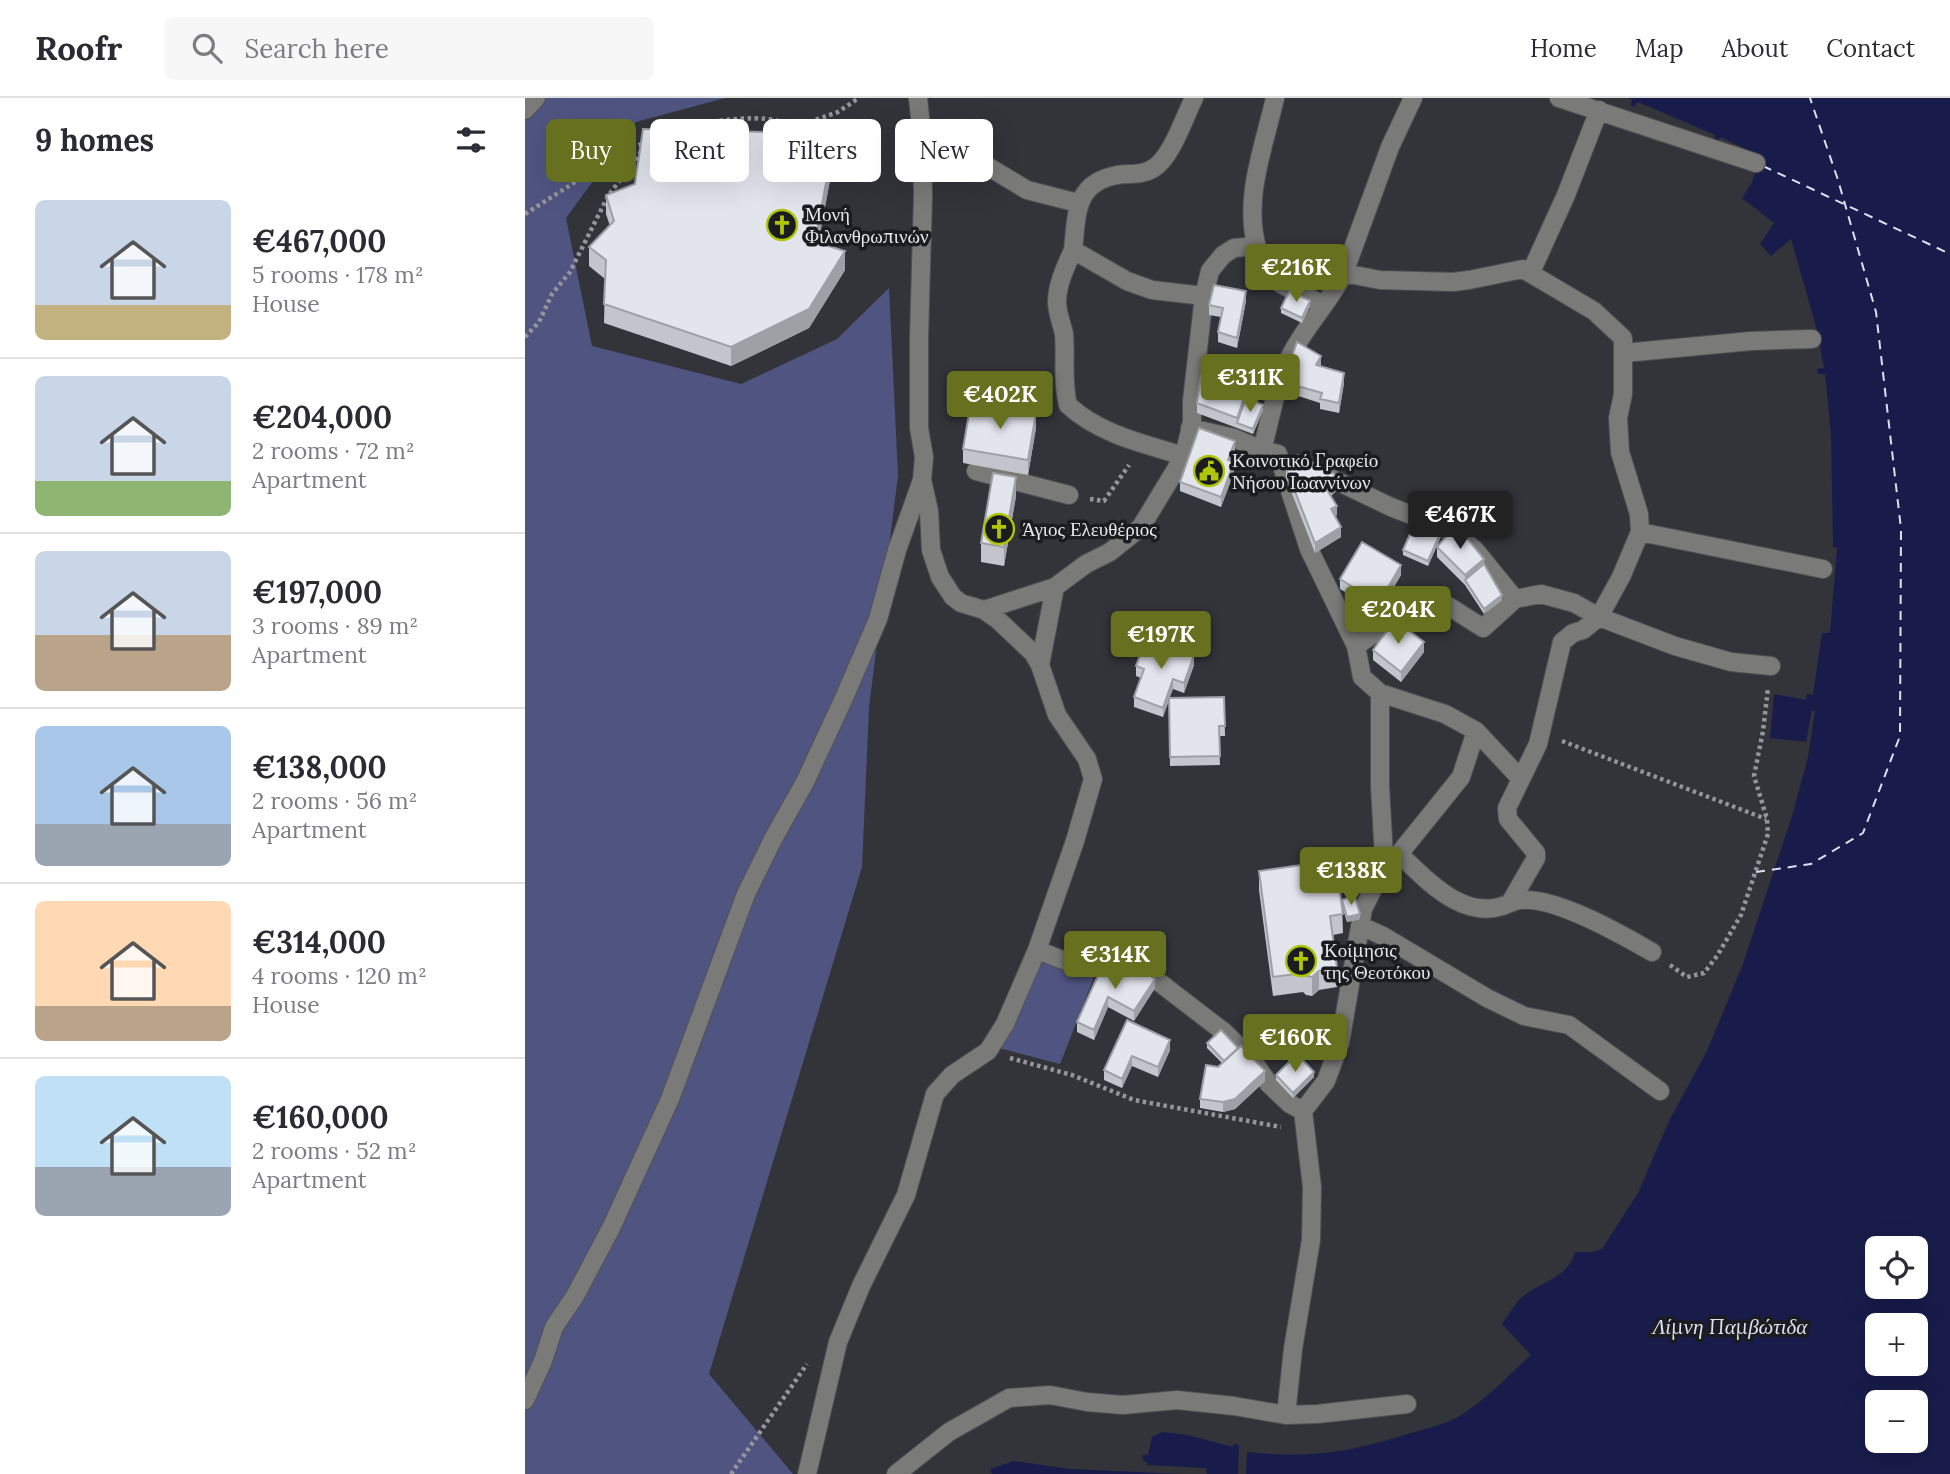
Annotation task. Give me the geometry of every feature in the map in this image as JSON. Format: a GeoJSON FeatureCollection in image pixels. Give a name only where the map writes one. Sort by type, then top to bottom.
{"type":"FeatureCollection","features":[{"type":"Feature","properties":{"kind":"street"},"geometry":{"type":"LineString","coordinates":[[525,110],[536,98]]}},
{"type":"Feature","properties":{"kind":"street"},"geometry":{"type":"LineString","coordinates":[[918,98],[920,119]]}},
{"type":"Feature","properties":{"kind":"street"},"geometry":{"type":"LineString","coordinates":[[1184,456],[1130,440],[1099,427],[1068,405],[1065,392],[1063,329],[1057,300],[1062,276],[1073,250],[1078,203],[1088,188],[1100,180],[1115,176],[1142,175],[1156,167],[1165,158],[1193,98]]}},
{"type":"Feature","properties":{"kind":"street"},"geometry":{"type":"LineString","coordinates":[[1275,98],[1254,189],[1252,232],[1266,272],[1281,286],[1299,292],[1322,305]]}},
{"type":"Feature","properties":{"kind":"street"},"geometry":{"type":"LineString","coordinates":[[1413,98],[1390,147],[1344,273],[1287,364],[1274,401],[1270,452],[1309,549],[1356,646],[1362,677],[1380,693],[1445,714],[1476,731],[1521,779]]}},
{"type":"Feature","properties":{"kind":"street"},"geometry":{"type":"LineString","coordinates":[[1559,98],[1756,163]]}},
{"type":"Feature","properties":{"kind":"street"},"geometry":{"type":"LineString","coordinates":[[1531,272],[1566,195],[1599,110]]}},
{"type":"Feature","properties":{"kind":"street"},"geometry":{"type":"LineString","coordinates":[[993,170],[1027,190],[1078,203]]}},
{"type":"Feature","properties":{"kind":"street"},"geometry":{"type":"LineString","coordinates":[[807,1474],[838,1342],[906,1195],[935,1094],[952,1075],[988,1051],[1005,1024],[1037,950],[1075,841],[1093,779],[1087,759],[1057,715],[1040,665],[1021,639],[984,610],[961,603],[953,597],[940,577],[931,550],[929,511],[922,480],[923,457],[919,428],[923,182]]}},
{"type":"Feature","properties":{"kind":"street"},"geometry":{"type":"LineString","coordinates":[[984,610],[1055,587],[1086,564],[1110,552],[1141,527],[1184,456],[1190,428],[1203,296],[1210,271],[1223,255],[1234,248],[1246,247],[1258,251]]}},
{"type":"Feature","properties":{"kind":"street"},"geometry":{"type":"LineString","coordinates":[[1073,250],[1128,281],[1152,290],[1203,296]]}},
{"type":"Feature","properties":{"kind":"street"},"geometry":{"type":"LineString","coordinates":[[1344,273],[1380,280],[1453,282],[1523,269],[1594,311],[1623,338],[1623,394],[1618,418],[1620,452],[1639,514],[1640,532],[1621,577],[1599,617],[1562,642],[1541,733],[1506,815],[1534,849],[1536,858],[1510,903]]}},
{"type":"Feature","properties":{"kind":"street"},"geometry":{"type":"LineString","coordinates":[[1624,353],[1751,341],[1812,339]]}},
{"type":"Feature","properties":{"kind":"street"},"geometry":{"type":"LineString","coordinates":[[1190,428],[1234,439],[1302,464],[1391,507],[1453,531],[1475,550],[1514,599]]}},
{"type":"Feature","properties":{"kind":"street"},"geometry":{"type":"LineString","coordinates":[[975,471],[1076,496]]}},
{"type":"Feature","properties":{"kind":"street"},"geometry":{"type":"LineString","coordinates":[[525,1399],[543,1361],[554,1327],[575,1296],[611,1228],[665,1111],[746,894],[805,782],[844,698],[878,618],[897,550],[922,480]]}},
{"type":"Feature","properties":{"kind":"street"},"geometry":{"type":"LineString","coordinates":[[1640,532],[1823,569]]}},
{"type":"Feature","properties":{"kind":"street"},"geometry":{"type":"LineString","coordinates":[[1040,665],[1055,587]]}},
{"type":"Feature","properties":{"kind":"street"},"geometry":{"type":"LineString","coordinates":[[1356,646],[1382,628],[1403,626],[1445,604],[1483,628],[1514,599],[1541,594],[1556,597],[1599,617],[1675,646],[1731,662],[1771,666]]}},
{"type":"Feature","properties":{"kind":"street"},"geometry":{"type":"LineString","coordinates":[[1380,693],[1380,786],[1392,856],[1461,904],[1489,910],[1521,899],[1553,905],[1598,923],[1653,952]]}},
{"type":"Feature","properties":{"kind":"street"},"geometry":{"type":"LineString","coordinates":[[1286,1415],[1293,1349],[1311,1240],[1312,1187],[1303,1111],[1326,1081],[1340,1043],[1363,909],[1392,856],[1461,777],[1476,731]]}},
{"type":"Feature","properties":{"kind":"street"},"geometry":{"type":"LineString","coordinates":[[1361,926],[1383,936],[1487,998],[1524,1016],[1569,1025],[1660,1091]]}},
{"type":"Feature","properties":{"kind":"street"},"geometry":{"type":"LineString","coordinates":[[1037,950],[1078,964],[1096,965],[1112,955],[1125,956],[1224,1032],[1250,1057],[1269,1084],[1290,1104],[1303,1111]]}},
{"type":"Feature","properties":{"kind":"street"},"geometry":{"type":"LineString","coordinates":[[896,1474],[949,1432],[1009,1398],[1050,1395],[1123,1405],[1177,1400],[1286,1415],[1408,1404]]}},
{"type":"Feature","properties":{"kind":"path"},"geometry":{"type":"LineString","coordinates":[[818,119],[838,112],[859,98]]}},
{"type":"Feature","properties":{"kind":"path"},"geometry":{"type":"LineString","coordinates":[[525,214],[624,151],[647,142],[608,196],[570,272],[552,294],[539,322],[525,337]]}},
{"type":"Feature","properties":{"kind":"path"},"geometry":{"type":"LineString","coordinates":[[1076,496],[1104,501],[1126,467],[1136,462]]}},
{"type":"Feature","properties":{"kind":"path"},"geometry":{"type":"LineString","coordinates":[[1653,952],[1687,977],[1704,973],[1741,915],[1768,834],[1754,776],[1771,666]]}},
{"type":"Feature","properties":{"kind":"path"},"geometry":{"type":"LineString","coordinates":[[1541,733],[1766,819]]}},
{"type":"Feature","properties":{"kind":"path"},"geometry":{"type":"LineString","coordinates":[[988,1051],[1072,1075],[1134,1100],[1267,1126],[1287,1128],[1303,1111]]}},
{"type":"Feature","properties":{"kind":"path"},"geometry":{"type":"LineString","coordinates":[[731,1474],[808,1363]]}},
{"type":"Feature","properties":{"kind":"shaded area"},"geometry":{"type":"Polygon","coordinates":[[[525,98],[725,98],[636,122],[636,119],[546,119],[546,182],[592,182],[566,218],[592,346],[741,384],[837,339],[889,288],[898,475],[869,707],[862,867],[709,1374],[793,1474],[525,1474],[525,98]]]}},
{"type":"Feature","properties":{"kind":"shaded area"},"geometry":{"type":"Polygon","coordinates":[[[1040,955],[1095,975],[1060,1064],[999,1048],[1040,955]]]}},
{"type":"Feature","properties":{"kind":"water","name":"Λίμνη Παμβώτιδα"},"geometry":{"type":"Polygon","coordinates":[[[1628,98],[1950,98],[1950,1474],[1246,1474],[1247,1452],[1291,1455],[1330,1452],[1369,1445],[1450,1421],[1480,1402],[1531,1355],[1502,1324],[1526,1294],[1566,1269],[1575,1252],[1602,1249],[1638,1193],[1670,1119],[1707,1051],[1743,964],[1793,813],[1808,757],[1815,711],[1812,710],[1806,742],[1770,738],[1774,694],[1806,700],[1807,694],[1813,695],[1822,633],[1830,633],[1837,548],[1833,547],[1831,434],[1825,374],[1818,374],[1817,369],[1824,368],[1817,330],[1791,239],[1771,256],[1760,244],[1774,223],[1742,198],[1752,182],[1761,156],[1720,137],[1717,143],[1713,141],[1715,135],[1643,104],[1637,102],[1634,107],[1631,105],[1632,100],[1628,98]]]}},
{"type":"Feature","properties":{"kind":"water"},"geometry":{"type":"Polygon","coordinates":[[[1163,1432],[1233,1447],[1234,1444],[1239,1445],[1238,1474],[1207,1474],[1206,1468],[1147,1465],[1147,1462],[1143,1461],[1143,1455],[1148,1455],[1152,1437],[1163,1432]]]}},
{"type":"Feature","properties":{"kind":"water"},"geometry":{"type":"Polygon","coordinates":[[[1014,1461],[1070,1469],[1181,1474],[992,1474],[990,1469],[1014,1461]]]}},
{"type":"Feature","properties":{"kind":"building"},"geometry":{"type":"Polygon","coordinates":[[[643,129],[650,129],[650,182],[749,182],[749,132],[763,132],[763,182],[826,182],[815,242],[845,251],[809,309],[731,347],[604,304],[606,260],[589,247],[614,221],[606,195],[635,184],[643,129]]]}},
{"type":"Feature","properties":{"kind":"building"},"geometry":{"type":"Polygon","coordinates":[[[1214,285],[1246,291],[1237,338],[1218,332],[1223,308],[1209,305],[1214,285]]]}},
{"type":"Feature","properties":{"kind":"building"},"geometry":{"type":"Polygon","coordinates":[[[1290,290],[1310,301],[1302,318],[1281,308],[1290,290]]]}},
{"type":"Feature","properties":{"kind":"building"},"geometry":{"type":"Polygon","coordinates":[[[1297,342],[1321,356],[1316,365],[1344,373],[1339,403],[1320,399],[1322,393],[1283,382],[1297,342]]]}},
{"type":"Feature","properties":{"kind":"building"},"geometry":{"type":"Polygon","coordinates":[[[1201,376],[1246,393],[1237,418],[1197,403],[1201,376]]]}},
{"type":"Feature","properties":{"kind":"building"},"geometry":{"type":"Polygon","coordinates":[[[1246,398],[1263,405],[1253,429],[1237,423],[1246,398]]]}},
{"type":"Feature","properties":{"kind":"building"},"geometry":{"type":"Polygon","coordinates":[[[971,402],[1036,413],[1028,460],[963,449],[971,402]]]}},
{"type":"Feature","properties":{"kind":"building","name":"Κοινοτικό Γραφείο Νήσου Ιωαννίνων"},"geometry":{"type":"Polygon","coordinates":[[[1199,428],[1235,441],[1228,460],[1234,462],[1221,497],[1180,482],[1199,428]]]}},
{"type":"Feature","properties":{"kind":"building"},"geometry":{"type":"Polygon","coordinates":[[[1298,455],[1340,477],[1327,490],[1337,506],[1331,509],[1341,527],[1315,543],[1286,468],[1298,455]]]}},
{"type":"Feature","properties":{"kind":"building","name":"Άγιος Ελευθέριος"},"geometry":{"type":"Polygon","coordinates":[[[993,473],[1016,477],[1004,547],[981,543],[993,473]]]}},
{"type":"Feature","properties":{"kind":"building"},"geometry":{"type":"Polygon","coordinates":[[[1418,516],[1443,527],[1428,561],[1403,550],[1418,516]]]}},
{"type":"Feature","properties":{"kind":"building"},"geometry":{"type":"Polygon","coordinates":[[[1456,525],[1484,559],[1465,575],[1437,547],[1456,525]]]}},
{"type":"Feature","properties":{"kind":"building"},"geometry":{"type":"Polygon","coordinates":[[[1362,542],[1401,565],[1379,603],[1340,579],[1362,542]]]}},
{"type":"Feature","properties":{"kind":"building"},"geometry":{"type":"Polygon","coordinates":[[[1484,564],[1502,595],[1484,609],[1465,580],[1484,564]]]}},
{"type":"Feature","properties":{"kind":"building"},"geometry":{"type":"Polygon","coordinates":[[[1395,620],[1424,642],[1401,672],[1373,650],[1395,620]]]}},
{"type":"Feature","properties":{"kind":"building"},"geometry":{"type":"Polygon","coordinates":[[[1146,638],[1194,655],[1184,683],[1173,679],[1163,708],[1134,697],[1144,669],[1136,666],[1146,638]]]}},
{"type":"Feature","properties":{"kind":"building"},"geometry":{"type":"Polygon","coordinates":[[[1224,697],[1225,726],[1219,726],[1220,756],[1170,757],[1169,698],[1224,697]]]}},
{"type":"Feature","properties":{"kind":"building","name":"Κοίμησις της Θεοτόκου"},"geometry":{"type":"Polygon","coordinates":[[[1324,862],[1326,886],[1339,885],[1343,914],[1330,916],[1337,968],[1319,971],[1312,977],[1303,973],[1273,977],[1259,871],[1324,862]]]}},
{"type":"Feature","properties":{"kind":"building"},"geometry":{"type":"Polygon","coordinates":[[[1354,895],[1360,914],[1347,917],[1342,900],[1354,895]]]}},
{"type":"Feature","properties":{"kind":"building"},"geometry":{"type":"Polygon","coordinates":[[[1127,959],[1155,979],[1134,1011],[1108,997],[1094,1030],[1077,1022],[1104,962],[1119,971],[1127,959]]]}},
{"type":"Feature","properties":{"kind":"building"},"geometry":{"type":"Polygon","coordinates":[[[1127,1020],[1170,1040],[1158,1067],[1132,1056],[1122,1079],[1104,1070],[1127,1020]]]}},
{"type":"Feature","properties":{"kind":"building"},"geometry":{"type":"Polygon","coordinates":[[[1221,1030],[1238,1048],[1224,1061],[1207,1043],[1221,1030]]]}},
{"type":"Feature","properties":{"kind":"building"},"geometry":{"type":"Polygon","coordinates":[[[1241,1046],[1265,1071],[1235,1099],[1223,1102],[1200,1099],[1206,1065],[1218,1067],[1241,1046]]]}},
{"type":"Feature","properties":{"kind":"building"},"geometry":{"type":"Polygon","coordinates":[[[1297,1054],[1314,1072],[1293,1093],[1276,1075],[1297,1054]]]}},
{"type":"Feature","properties":{"kind":"ferry route"},"geometry":{"type":"LineString","coordinates":[[1756,872],[1811,864],[1863,833],[1900,736],[1901,529],[1876,312],[1838,180],[1810,98]]}},
{"type":"Feature","properties":{"kind":"ferry route"},"geometry":{"type":"LineString","coordinates":[[1763,166],[1950,254]]}},
{"type":"Feature","properties":{"kind":"place","name":"Μονή Φιλανθρωπινών"},"geometry":{"type":"Point","coordinates":[782,225]}},
{"type":"Feature","properties":{"kind":"place","name":"Κοινοτικό Γραφείο Νήσου Ιωαννίνων"},"geometry":{"type":"Point","coordinates":[1209,471]}},
{"type":"Feature","properties":{"kind":"place","name":"Άγιος Ελευθέριος"},"geometry":{"type":"Point","coordinates":[999,529]}},
{"type":"Feature","properties":{"kind":"place","name":"Κοίμησις της Θεοτόκου"},"geometry":{"type":"Point","coordinates":[1301,961]}}]}
